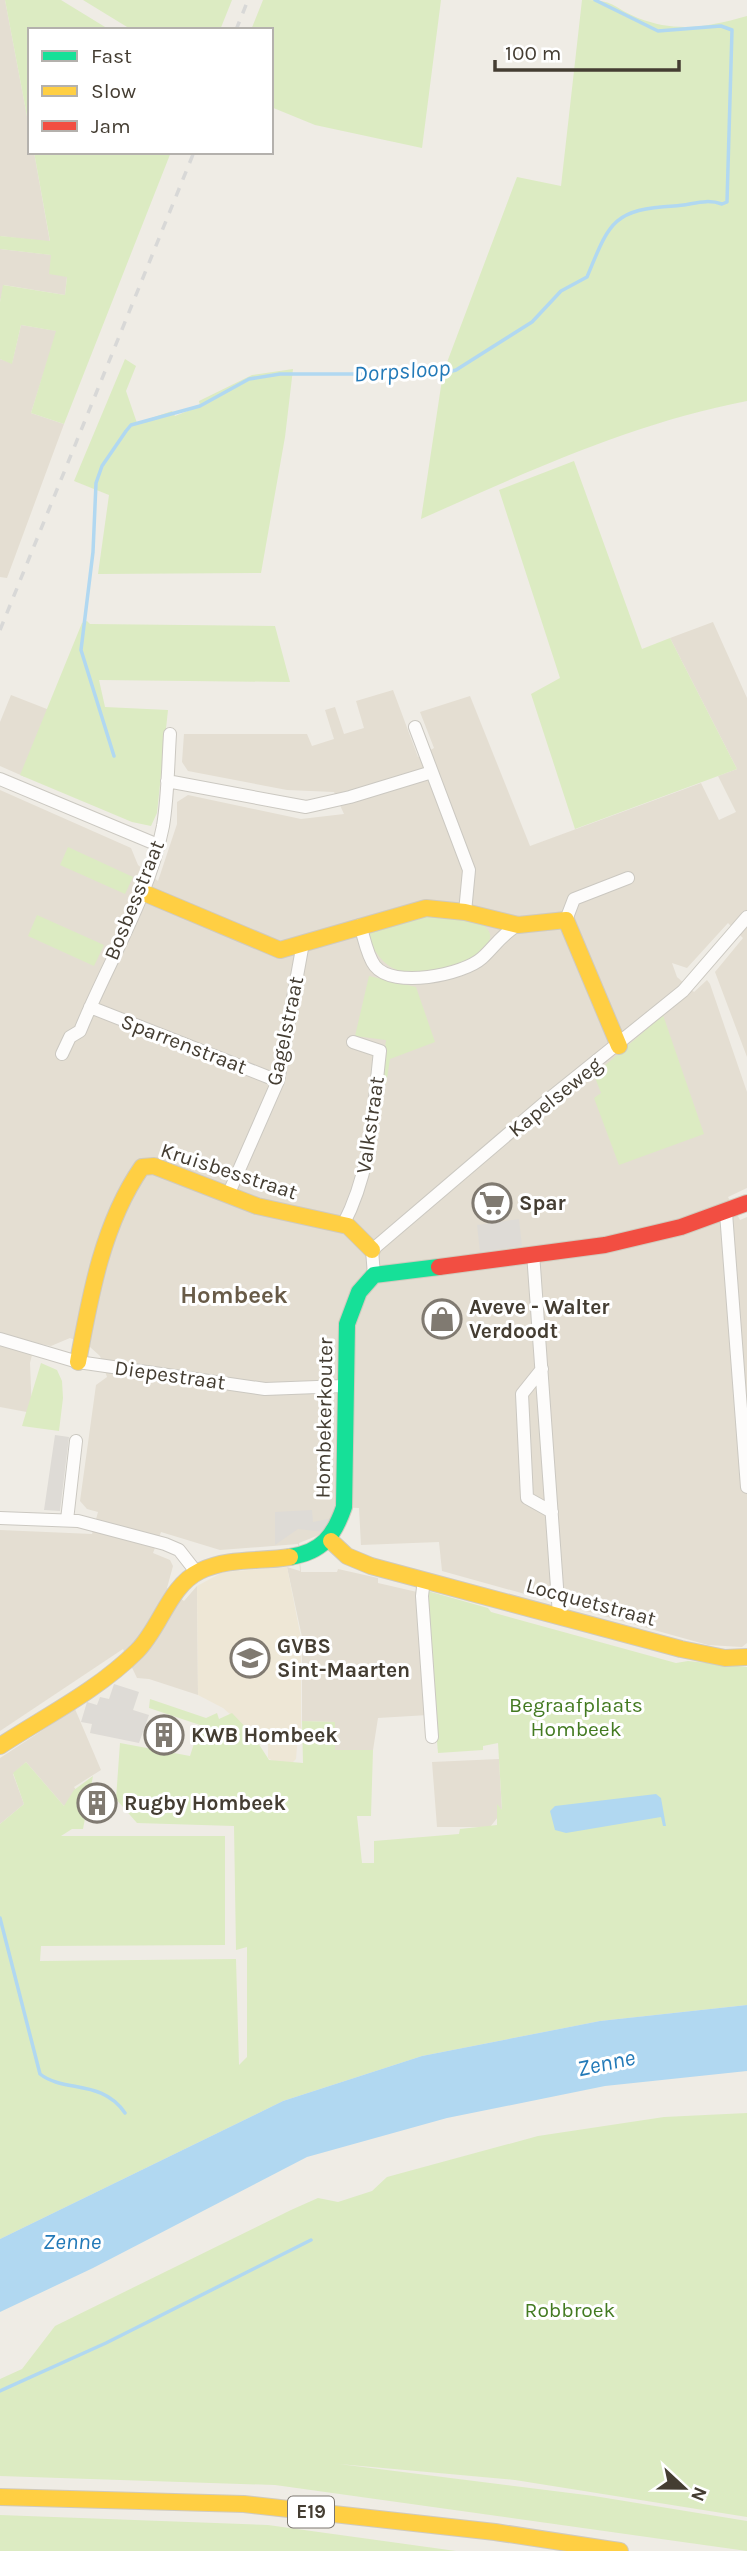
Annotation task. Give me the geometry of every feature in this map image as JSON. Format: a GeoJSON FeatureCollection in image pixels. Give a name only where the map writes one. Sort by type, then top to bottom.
{"type":"FeatureCollection","features":[{"type":"Feature","properties":{"kind":"main road"},"geometry":{"type":"LineString","coordinates":[[142,892],[280,950],[426,908],[465,912],[518,925],[566,920],[619,1046]]}},
{"type":"Feature","properties":{"kind":"main road","name":"Kruisbesstraat"},"geometry":{"type":"LineString","coordinates":[[78,1362],[82,1334],[111,1233],[125,1197],[142,1167],[154,1166],[257,1206],[343,1225],[363,1238],[372,1250]]}},
{"type":"Feature","properties":{"kind":"main road"},"geometry":{"type":"LineString","coordinates":[[374,1275],[605,1245],[726,1213],[747,1203]]}},
{"type":"Feature","properties":{"kind":"main road","name":"Hombekerkouter"},"geometry":{"type":"LineString","coordinates":[[331,1541],[340,1526],[344,1507],[343,1386],[348,1317],[359,1292],[374,1275]]}},
{"type":"Feature","properties":{"kind":"main road"},"geometry":{"type":"LineString","coordinates":[[0,1746],[101,1679],[140,1648],[178,1593],[197,1573],[229,1562],[308,1555],[331,1541]]}},
{"type":"Feature","properties":{"kind":"main road","name":"Locquetstraat"},"geometry":{"type":"LineString","coordinates":[[331,1541],[354,1560],[704,1654],[747,1657]]}},
{"type":"Feature","properties":{"kind":"main road","name":"E19"},"geometry":{"type":"LineString","coordinates":[[0,2497],[244,2504],[495,2532],[620,2551]]}},
{"type":"Feature","properties":{"kind":"street"},"geometry":{"type":"LineString","coordinates":[[415,727],[469,870],[465,912]]}},
{"type":"Feature","properties":{"kind":"street","name":"Bosbesstraat"},"geometry":{"type":"LineString","coordinates":[[62,1054],[70,1037],[80,1031],[142,892],[158,845],[170,734]]}},
{"type":"Feature","properties":{"kind":"street"},"geometry":{"type":"LineString","coordinates":[[167,781],[306,807],[350,797],[432,772]]}},
{"type":"Feature","properties":{"kind":"street"},"geometry":{"type":"LineString","coordinates":[[0,779],[158,845]]}},
{"type":"Feature","properties":{"kind":"street"},"geometry":{"type":"LineString","coordinates":[[566,920],[574,899],[628,878]]}},
{"type":"Feature","properties":{"kind":"street","name":"Kapelseweg"},"geometry":{"type":"LineString","coordinates":[[372,1250],[549,1099],[619,1046],[689,985],[747,917]]}},
{"type":"Feature","properties":{"kind":"street"},"geometry":{"type":"LineString","coordinates":[[360,925],[373,965],[381,972],[423,980],[481,959],[501,935],[518,925]]}},
{"type":"Feature","properties":{"kind":"street","name":"Gagelstraat"},"geometry":{"type":"LineString","coordinates":[[228,1195],[278,1081],[303,943]]}},
{"type":"Feature","properties":{"kind":"street","name":"Sparrenstraat"},"geometry":{"type":"LineString","coordinates":[[90,1007],[278,1081]]}},
{"type":"Feature","properties":{"kind":"street","name":"Valkstraat"},"geometry":{"type":"LineString","coordinates":[[343,1225],[356,1200],[367,1166],[380,1051],[353,1042]]}},
{"type":"Feature","properties":{"kind":"street"},"geometry":{"type":"LineString","coordinates":[[726,1213],[747,1487]]}},
{"type":"Feature","properties":{"kind":"street"},"geometry":{"type":"LineString","coordinates":[[372,1250],[374,1275]]}},
{"type":"Feature","properties":{"kind":"street"},"geometry":{"type":"LineString","coordinates":[[533,1253],[559,1615]]}},
{"type":"Feature","properties":{"kind":"street","name":"Diepestraat"},"geometry":{"type":"LineString","coordinates":[[0,1339],[78,1362],[265,1389],[343,1386]]}},
{"type":"Feature","properties":{"kind":"street"},"geometry":{"type":"LineString","coordinates":[[542,1369],[522,1394],[527,1498],[552,1512]]}},
{"type":"Feature","properties":{"kind":"street"},"geometry":{"type":"LineString","coordinates":[[66,1520],[76,1441]]}},
{"type":"Feature","properties":{"kind":"street"},"geometry":{"type":"LineString","coordinates":[[0,1518],[66,1520],[169,1545],[187,1558],[197,1573]]}},
{"type":"Feature","properties":{"kind":"street"},"geometry":{"type":"LineString","coordinates":[[424,1579],[422,1596],[432,1737]]}},
{"type":"Feature","properties":{"kind":"shaded area"},"geometry":{"type":"Polygon","coordinates":[[[0,0],[5,0],[28,121],[28,154],[34,154],[50,242],[0,236],[0,0]]]}},
{"type":"Feature","properties":{"kind":"shaded area"},"geometry":{"type":"Polygon","coordinates":[[[0,249],[52,255],[67,277],[65,295],[4,285],[0,302],[0,249]]]}},
{"type":"Feature","properties":{"kind":"shaded area"},"geometry":{"type":"Polygon","coordinates":[[[21,325],[57,331],[31,413],[64,424],[7,578],[0,577],[0,359],[12,363],[21,325]]]}},
{"type":"Feature","properties":{"kind":"shaded area"},"geometry":{"type":"Polygon","coordinates":[[[713,622],[747,698],[747,1057],[715,972],[743,938],[728,923],[687,968],[672,963],[677,977],[694,992],[707,980],[710,984],[747,1092],[747,1188],[728,1197],[740,1220],[747,1217],[747,1643],[742,1647],[708,1645],[442,1571],[439,1542],[361,1545],[359,1508],[335,1507],[332,1521],[324,1533],[299,1543],[301,1572],[337,1572],[338,1569],[378,1578],[378,1583],[417,1592],[428,1715],[378,1718],[373,1750],[335,1750],[335,1722],[302,1721],[302,1637],[287,1567],[300,1571],[298,1544],[220,1550],[161,1532],[153,1553],[170,1560],[173,1566],[167,1588],[184,1601],[197,1586],[198,1695],[149,1679],[137,1678],[123,1649],[0,1731],[0,1530],[92,1534],[98,1512],[87,1509],[80,1501],[96,1385],[107,1377],[100,1356],[90,1347],[70,1338],[51,1346],[35,1343],[30,1363],[32,1413],[0,1407],[0,790],[131,848],[138,865],[158,881],[177,824],[177,802],[188,795],[301,819],[344,814],[334,792],[287,790],[188,771],[182,762],[184,734],[307,734],[312,746],[334,739],[325,710],[335,707],[344,734],[364,728],[356,701],[393,690],[418,757],[434,748],[420,712],[470,696],[530,846],[701,783],[719,820],[736,812],[718,776],[737,769],[670,638],[713,622]]]}},
{"type":"Feature","properties":{"kind":"shaded area"},"geometry":{"type":"Polygon","coordinates":[[[11,695],[52,711],[25,777],[0,766],[0,722],[11,695]]]}},
{"type":"Feature","properties":{"kind":"shaded area","name":"Spar"},"geometry":{"type":"Polygon","coordinates":[[[519,1219],[522,1246],[480,1252],[477,1225],[519,1219]]]}},
{"type":"Feature","properties":{"kind":"shaded area"},"geometry":{"type":"Polygon","coordinates":[[[55,1435],[69,1437],[60,1511],[44,1510],[55,1435]]]}},
{"type":"Feature","properties":{"kind":"shaded area"},"geometry":{"type":"Polygon","coordinates":[[[312,1510],[313,1522],[333,1518],[324,1532],[298,1529],[275,1545],[275,1512],[312,1510]]]}},
{"type":"Feature","properties":{"kind":"shaded area","name":"GVBS Sint-Maarten"},"geometry":{"type":"Polygon","coordinates":[[[287,1567],[301,1638],[301,1734],[298,1734],[296,1759],[292,1763],[276,1763],[268,1758],[268,1733],[253,1734],[223,1708],[198,1695],[197,1586],[223,1572],[287,1567]]]}},
{"type":"Feature","properties":{"kind":"shaded area"},"geometry":{"type":"Polygon","coordinates":[[[114,1684],[139,1692],[133,1710],[149,1715],[139,1743],[90,1733],[92,1724],[81,1722],[87,1702],[97,1705],[100,1697],[109,1699],[114,1684]]]}},
{"type":"Feature","properties":{"kind":"shaded area"},"geometry":{"type":"Polygon","coordinates":[[[75,1709],[101,1770],[74,1787],[81,1797],[64,1806],[26,1762],[13,1774],[24,1804],[0,1824],[0,1758],[75,1709]]]}},
{"type":"Feature","properties":{"kind":"shaded area"},"geometry":{"type":"Polygon","coordinates":[[[499,1759],[502,1812],[490,1827],[437,1827],[432,1762],[499,1759]]]}},
{"type":"Feature","properties":{"kind":"green space"},"geometry":{"type":"Polygon","coordinates":[[[5,0],[61,0],[107,28],[28,28],[28,121],[5,0]]]}},
{"type":"Feature","properties":{"kind":"green space"},"geometry":{"type":"Polygon","coordinates":[[[83,0],[232,0],[221,28],[129,28],[83,0]]]}},
{"type":"Feature","properties":{"kind":"green space"},"geometry":{"type":"Polygon","coordinates":[[[263,0],[441,0],[422,148],[315,125],[273,108],[273,28],[252,28],[263,0]]]}},
{"type":"Feature","properties":{"kind":"green space"},"geometry":{"type":"Polygon","coordinates":[[[582,0],[607,3],[638,18],[666,26],[692,27],[747,16],[747,401],[704,410],[621,436],[540,467],[421,519],[443,373],[517,177],[561,186],[582,0]]]}},
{"type":"Feature","properties":{"kind":"green space"},"geometry":{"type":"Polygon","coordinates":[[[34,154],[170,154],[64,424],[31,413],[56,331],[21,325],[12,364],[0,359],[0,302],[3,285],[65,295],[67,277],[49,274],[51,255],[0,249],[0,236],[50,241],[34,154]]]}},
{"type":"Feature","properties":{"kind":"green space"},"geometry":{"type":"Polygon","coordinates":[[[125,359],[136,366],[126,391],[137,423],[172,411],[175,416],[200,406],[199,401],[252,375],[293,369],[285,437],[261,573],[98,574],[109,495],[74,481],[125,359]]]}},
{"type":"Feature","properties":{"kind":"green space"},"geometry":{"type":"Polygon","coordinates":[[[574,461],[642,649],[670,638],[737,769],[575,829],[531,694],[560,678],[499,490],[574,461]]]}},
{"type":"Feature","properties":{"kind":"green space"},"geometry":{"type":"Polygon","coordinates":[[[87,621],[90,624],[275,626],[290,682],[99,680],[105,707],[168,710],[157,813],[151,826],[132,822],[20,775],[82,623],[87,621]]]}},
{"type":"Feature","properties":{"kind":"green space"},"geometry":{"type":"Polygon","coordinates":[[[68,847],[133,877],[125,894],[60,865],[68,847]]]}},
{"type":"Feature","properties":{"kind":"green space"},"geometry":{"type":"Polygon","coordinates":[[[37,915],[104,945],[94,966],[28,936],[37,915]]]}},
{"type":"Feature","properties":{"kind":"green space"},"geometry":{"type":"Polygon","coordinates":[[[414,916],[449,917],[484,925],[490,934],[487,944],[477,955],[440,972],[418,974],[398,970],[380,958],[369,936],[373,928],[414,916]]]}},
{"type":"Feature","properties":{"kind":"green space"},"geometry":{"type":"Polygon","coordinates":[[[369,976],[416,987],[435,1042],[390,1059],[386,1084],[381,1083],[386,1040],[355,1036],[369,976]]]}},
{"type":"Feature","properties":{"kind":"green space"},"geometry":{"type":"Polygon","coordinates":[[[663,1015],[704,1134],[619,1165],[594,1098],[601,1093],[594,1075],[663,1015]]]}},
{"type":"Feature","properties":{"kind":"green space"},"geometry":{"type":"Polygon","coordinates":[[[41,1363],[57,1370],[62,1381],[59,1431],[22,1426],[41,1363]]]}},
{"type":"Feature","properties":{"kind":"green space","name":"Begraafplaats Hombeek"},"geometry":{"type":"Polygon","coordinates":[[[424,1590],[488,1608],[491,1612],[676,1663],[688,1661],[747,1667],[747,2005],[600,2021],[422,2056],[283,2101],[0,2239],[0,1824],[24,1804],[13,1773],[26,1762],[64,1806],[74,1790],[93,1776],[83,1829],[72,1829],[61,1836],[225,1836],[225,1945],[41,1946],[40,1961],[236,1959],[239,2065],[247,2057],[247,1947],[236,1950],[234,1826],[137,1823],[116,1799],[120,1743],[190,1756],[200,1725],[149,1708],[150,1699],[206,1718],[217,1713],[219,1719],[232,1713],[253,1735],[269,1760],[303,1763],[302,1721],[335,1722],[335,1750],[373,1750],[371,1816],[357,1816],[362,1863],[374,1863],[374,1841],[459,1834],[460,1829],[497,1825],[497,1804],[502,1810],[498,1743],[483,1746],[483,1750],[438,1753],[424,1590]]]}},
{"type":"Feature","properties":{"kind":"green space","name":"Robbroek"},"geometry":{"type":"Polygon","coordinates":[[[747,2113],[747,2517],[515,2480],[339,2464],[594,2496],[747,2521],[747,2551],[275,2485],[0,2476],[0,2379],[22,2369],[55,2326],[291,2210],[318,2198],[338,2202],[372,2191],[387,2177],[538,2136],[664,2117],[747,2113]]]}},
{"type":"Feature","properties":{"kind":"green space"},"geometry":{"type":"Polygon","coordinates":[[[0,2515],[268,2525],[456,2551],[0,2551],[0,2515]]]}},
{"type":"Feature","properties":{"kind":"water"},"geometry":{"type":"Polygon","coordinates":[[[656,1794],[661,1798],[666,1826],[663,1826],[661,1817],[566,1833],[555,1830],[550,1811],[555,1806],[656,1794]]]}},
{"type":"Feature","properties":{"kind":"water","name":"Zenne"},"geometry":{"type":"Polygon","coordinates":[[[747,2005],[747,2071],[605,2086],[447,2118],[307,2157],[93,2268],[0,2312],[0,2239],[283,2101],[422,2056],[600,2021],[747,2005]]]}},
{"type":"Feature","properties":{"kind":"waterway","name":"Dorpsloop"},"geometry":{"type":"LineString","coordinates":[[114,756],[81,650],[93,552],[96,483],[102,466],[131,425],[200,406],[249,379],[280,374],[441,374],[456,370],[532,322],[561,291],[587,277],[608,232],[625,216],[653,208],[727,202],[732,30],[721,26],[658,31],[595,0]]}},
{"type":"Feature","properties":{"kind":"waterway","name":"Dorpsloop"},"geometry":{"type":"LineString","coordinates":[[0,1918],[40,2074],[50,2080],[105,2095],[116,2102],[125,2113]]}},
{"type":"Feature","properties":{"kind":"waterway"},"geometry":{"type":"LineString","coordinates":[[0,2391],[106,2343],[311,2240]]}},
{"type":"Feature","properties":{"kind":"railway"},"geometry":{"type":"LineString","coordinates":[[237,28],[248,0]]}},
{"type":"Feature","properties":{"kind":"railway"},"geometry":{"type":"LineString","coordinates":[[0,630],[193,154]]}},
{"type":"Feature","properties":{"kind":"traffic: fast"},"geometry":{"type":"LineString","coordinates":[[290,1557],[319,1547],[331,1534],[344,1507],[347,1324],[359,1292],[374,1275],[439,1267]]}},
{"type":"Feature","properties":{"kind":"traffic: slow"},"geometry":{"type":"LineString","coordinates":[[142,892],[280,950],[426,908],[465,912],[518,925],[566,920],[619,1046]]}},
{"type":"Feature","properties":{"kind":"traffic: slow"},"geometry":{"type":"LineString","coordinates":[[78,1362],[93,1286],[108,1236],[117,1212],[142,1167],[154,1166],[257,1206],[348,1226],[372,1250]]}},
{"type":"Feature","properties":{"kind":"traffic: slow"},"geometry":{"type":"LineString","coordinates":[[331,1541],[347,1556],[371,1566],[681,1649],[725,1658],[747,1657]]}},
{"type":"Feature","properties":{"kind":"traffic: slow"},"geometry":{"type":"LineString","coordinates":[[0,1746],[89,1690],[122,1665],[145,1641],[180,1586],[189,1578],[200,1571],[222,1564],[290,1557]]}},
{"type":"Feature","properties":{"kind":"traffic: slow"},"geometry":{"type":"LineString","coordinates":[[0,2497],[244,2504],[495,2532],[620,2551]]}},
{"type":"Feature","properties":{"kind":"traffic: jam"},"geometry":{"type":"LineString","coordinates":[[439,1267],[605,1245],[681,1227],[747,1203]]}},
{"type":"Feature","properties":{"kind":"place","name":"Spar"},"geometry":{"type":"Point","coordinates":[492,1203]}},
{"type":"Feature","properties":{"kind":"place","name":"Aveve - Walter Verdoodt"},"geometry":{"type":"Point","coordinates":[442,1319]}},
{"type":"Feature","properties":{"kind":"place","name":"GVBS Sint-Maarten"},"geometry":{"type":"Point","coordinates":[250,1658]}},
{"type":"Feature","properties":{"kind":"place","name":"KWB Hombeek"},"geometry":{"type":"Point","coordinates":[164,1735]}},
{"type":"Feature","properties":{"kind":"place","name":"Rugby Hombeek"},"geometry":{"type":"Point","coordinates":[97,1803]}},
{"type":"Feature","properties":{"kind":"district","name":"Hombeek"},"geometry":{"type":"Point","coordinates":[234,1295]}}]}
